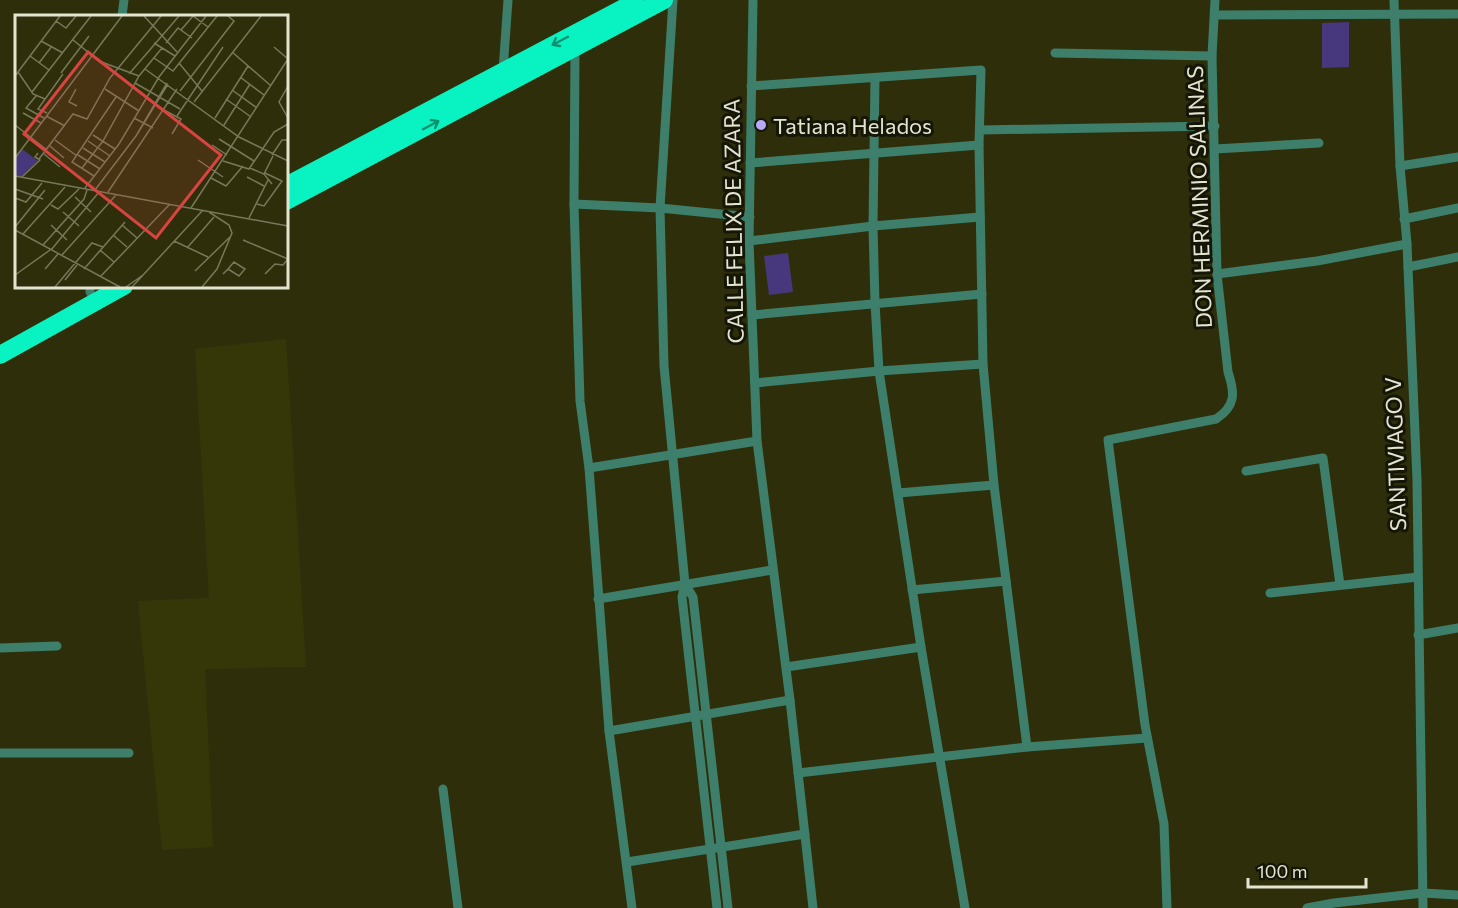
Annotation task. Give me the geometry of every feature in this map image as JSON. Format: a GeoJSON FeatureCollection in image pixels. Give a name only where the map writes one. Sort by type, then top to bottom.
{"type":"FeatureCollection","features":[{"type":"Feature","properties":{"kind":"highway"},"geometry":{"type":"LineString","coordinates":[[288,200],[664,0]]}},
{"type":"Feature","properties":{"kind":"highway"},"geometry":{"type":"LineString","coordinates":[[288,185],[632,1]]}},
{"type":"Feature","properties":{"kind":"highway"},"geometry":{"type":"LineString","coordinates":[[0,341],[93,288]]}},
{"type":"Feature","properties":{"kind":"highway"},"geometry":{"type":"LineString","coordinates":[[0,355],[120,288]]}},
{"type":"Feature","properties":{"kind":"street"},"geometry":{"type":"LineString","coordinates":[[122,15],[124,0]]}},
{"type":"Feature","properties":{"kind":"street"},"geometry":{"type":"LineString","coordinates":[[503,71],[508,0]]}},
{"type":"Feature","properties":{"kind":"street"},"geometry":{"type":"LineString","coordinates":[[673,0],[660,208],[664,366],[685,584],[682,597],[717,908]]}},
{"type":"Feature","properties":{"kind":"street","name":"CALLE FELIX DE AZARA"},"geometry":{"type":"LineString","coordinates":[[753,0],[749,241],[757,441],[790,700],[813,908]]}},
{"type":"Feature","properties":{"kind":"street","name":"DON HERMINIO SALINAS"},"geometry":{"type":"LineString","coordinates":[[1147,738],[1108,440],[1216,419],[1227,411],[1233,398],[1217,274],[1212,56],[1215,0]]}},
{"type":"Feature","properties":{"kind":"street","name":"SANTIVIAGO V"},"geometry":{"type":"LineString","coordinates":[[1394,0],[1400,166],[1407,244],[1417,480],[1423,908]]}},
{"type":"Feature","properties":{"kind":"street"},"geometry":{"type":"LineString","coordinates":[[1215,15],[1458,14]]}},
{"type":"Feature","properties":{"kind":"street"},"geometry":{"type":"LineString","coordinates":[[575,49],[574,204],[580,401],[590,468],[609,731],[632,908]]}},
{"type":"Feature","properties":{"kind":"street"},"geometry":{"type":"LineString","coordinates":[[1055,53],[1212,56]]}},
{"type":"Feature","properties":{"kind":"street"},"geometry":{"type":"LineString","coordinates":[[751,86],[981,70],[979,145],[983,364],[994,485],[1027,747]]}},
{"type":"Feature","properties":{"kind":"street"},"geometry":{"type":"LineString","coordinates":[[875,78],[873,226],[879,371],[921,647],[965,908]]}},
{"type":"Feature","properties":{"kind":"street"},"geometry":{"type":"LineString","coordinates":[[980,130],[1215,126]]}},
{"type":"Feature","properties":{"kind":"street"},"geometry":{"type":"LineString","coordinates":[[1215,149],[1319,142]]}},
{"type":"Feature","properties":{"kind":"street"},"geometry":{"type":"LineString","coordinates":[[750,163],[979,145]]}},
{"type":"Feature","properties":{"kind":"street"},"geometry":{"type":"LineString","coordinates":[[1400,166],[1458,157]]}},
{"type":"Feature","properties":{"kind":"street"},"geometry":{"type":"LineString","coordinates":[[574,204],[660,208],[750,218]]}},
{"type":"Feature","properties":{"kind":"street"},"geometry":{"type":"LineString","coordinates":[[1404,219],[1458,208]]}},
{"type":"Feature","properties":{"kind":"street"},"geometry":{"type":"LineString","coordinates":[[749,241],[873,226],[980,217]]}},
{"type":"Feature","properties":{"kind":"street"},"geometry":{"type":"LineString","coordinates":[[1217,274],[1317,261],[1407,244]]}},
{"type":"Feature","properties":{"kind":"street"},"geometry":{"type":"LineString","coordinates":[[1408,267],[1458,257]]}},
{"type":"Feature","properties":{"kind":"street"},"geometry":{"type":"LineString","coordinates":[[752,315],[982,294]]}},
{"type":"Feature","properties":{"kind":"street"},"geometry":{"type":"LineString","coordinates":[[755,383],[983,364]]}},
{"type":"Feature","properties":{"kind":"street"},"geometry":{"type":"LineString","coordinates":[[590,468],[757,441]]}},
{"type":"Feature","properties":{"kind":"street"},"geometry":{"type":"LineString","coordinates":[[1246,471],[1323,458],[1340,585]]}},
{"type":"Feature","properties":{"kind":"street"},"geometry":{"type":"LineString","coordinates":[[898,493],[994,485]]}},
{"type":"Feature","properties":{"kind":"street"},"geometry":{"type":"LineString","coordinates":[[598,599],[772,570]]}},
{"type":"Feature","properties":{"kind":"street"},"geometry":{"type":"LineString","coordinates":[[1270,593],[1418,577]]}},
{"type":"Feature","properties":{"kind":"street"},"geometry":{"type":"LineString","coordinates":[[912,590],[1006,581]]}},
{"type":"Feature","properties":{"kind":"street"},"geometry":{"type":"LineString","coordinates":[[685,584],[693,597],[728,908]]}},
{"type":"Feature","properties":{"kind":"street"},"geometry":{"type":"LineString","coordinates":[[1418,635],[1458,628]]}},
{"type":"Feature","properties":{"kind":"street"},"geometry":{"type":"LineString","coordinates":[[0,648],[57,646]]}},
{"type":"Feature","properties":{"kind":"street"},"geometry":{"type":"LineString","coordinates":[[786,667],[921,647]]}},
{"type":"Feature","properties":{"kind":"street"},"geometry":{"type":"LineString","coordinates":[[609,731],[790,700]]}},
{"type":"Feature","properties":{"kind":"street"},"geometry":{"type":"LineString","coordinates":[[798,773],[1027,747],[1147,738],[1164,824],[1167,908]]}},
{"type":"Feature","properties":{"kind":"street"},"geometry":{"type":"LineString","coordinates":[[0,753],[129,753]]}},
{"type":"Feature","properties":{"kind":"street"},"geometry":{"type":"LineString","coordinates":[[442,789],[458,908]]}},
{"type":"Feature","properties":{"kind":"street"},"geometry":{"type":"LineString","coordinates":[[627,862],[805,834]]}},
{"type":"Feature","properties":{"kind":"street"},"geometry":{"type":"LineString","coordinates":[[1307,908],[1423,893],[1458,895]]}},
{"type":"Feature","properties":{"kind":"shaded area"},"geometry":{"type":"Polygon","coordinates":[[[1349,22],[1349,67],[1322,68],[1322,23],[1349,22]]]}},
{"type":"Feature","properties":{"kind":"shaded area"},"geometry":{"type":"Polygon","coordinates":[[[788,253],[793,292],[769,295],[764,256],[788,253]]]}},
{"type":"Feature","properties":{"kind":"shaded area"},"geometry":{"type":"Polygon","coordinates":[[[286,339],[306,667],[205,669],[213,847],[162,850],[138,601],[209,598],[195,349],[286,339]]]}},
{"type":"Feature","properties":{"kind":"place","name":"Tatiana Helados"},"geometry":{"type":"Point","coordinates":[761,125]}}]}
